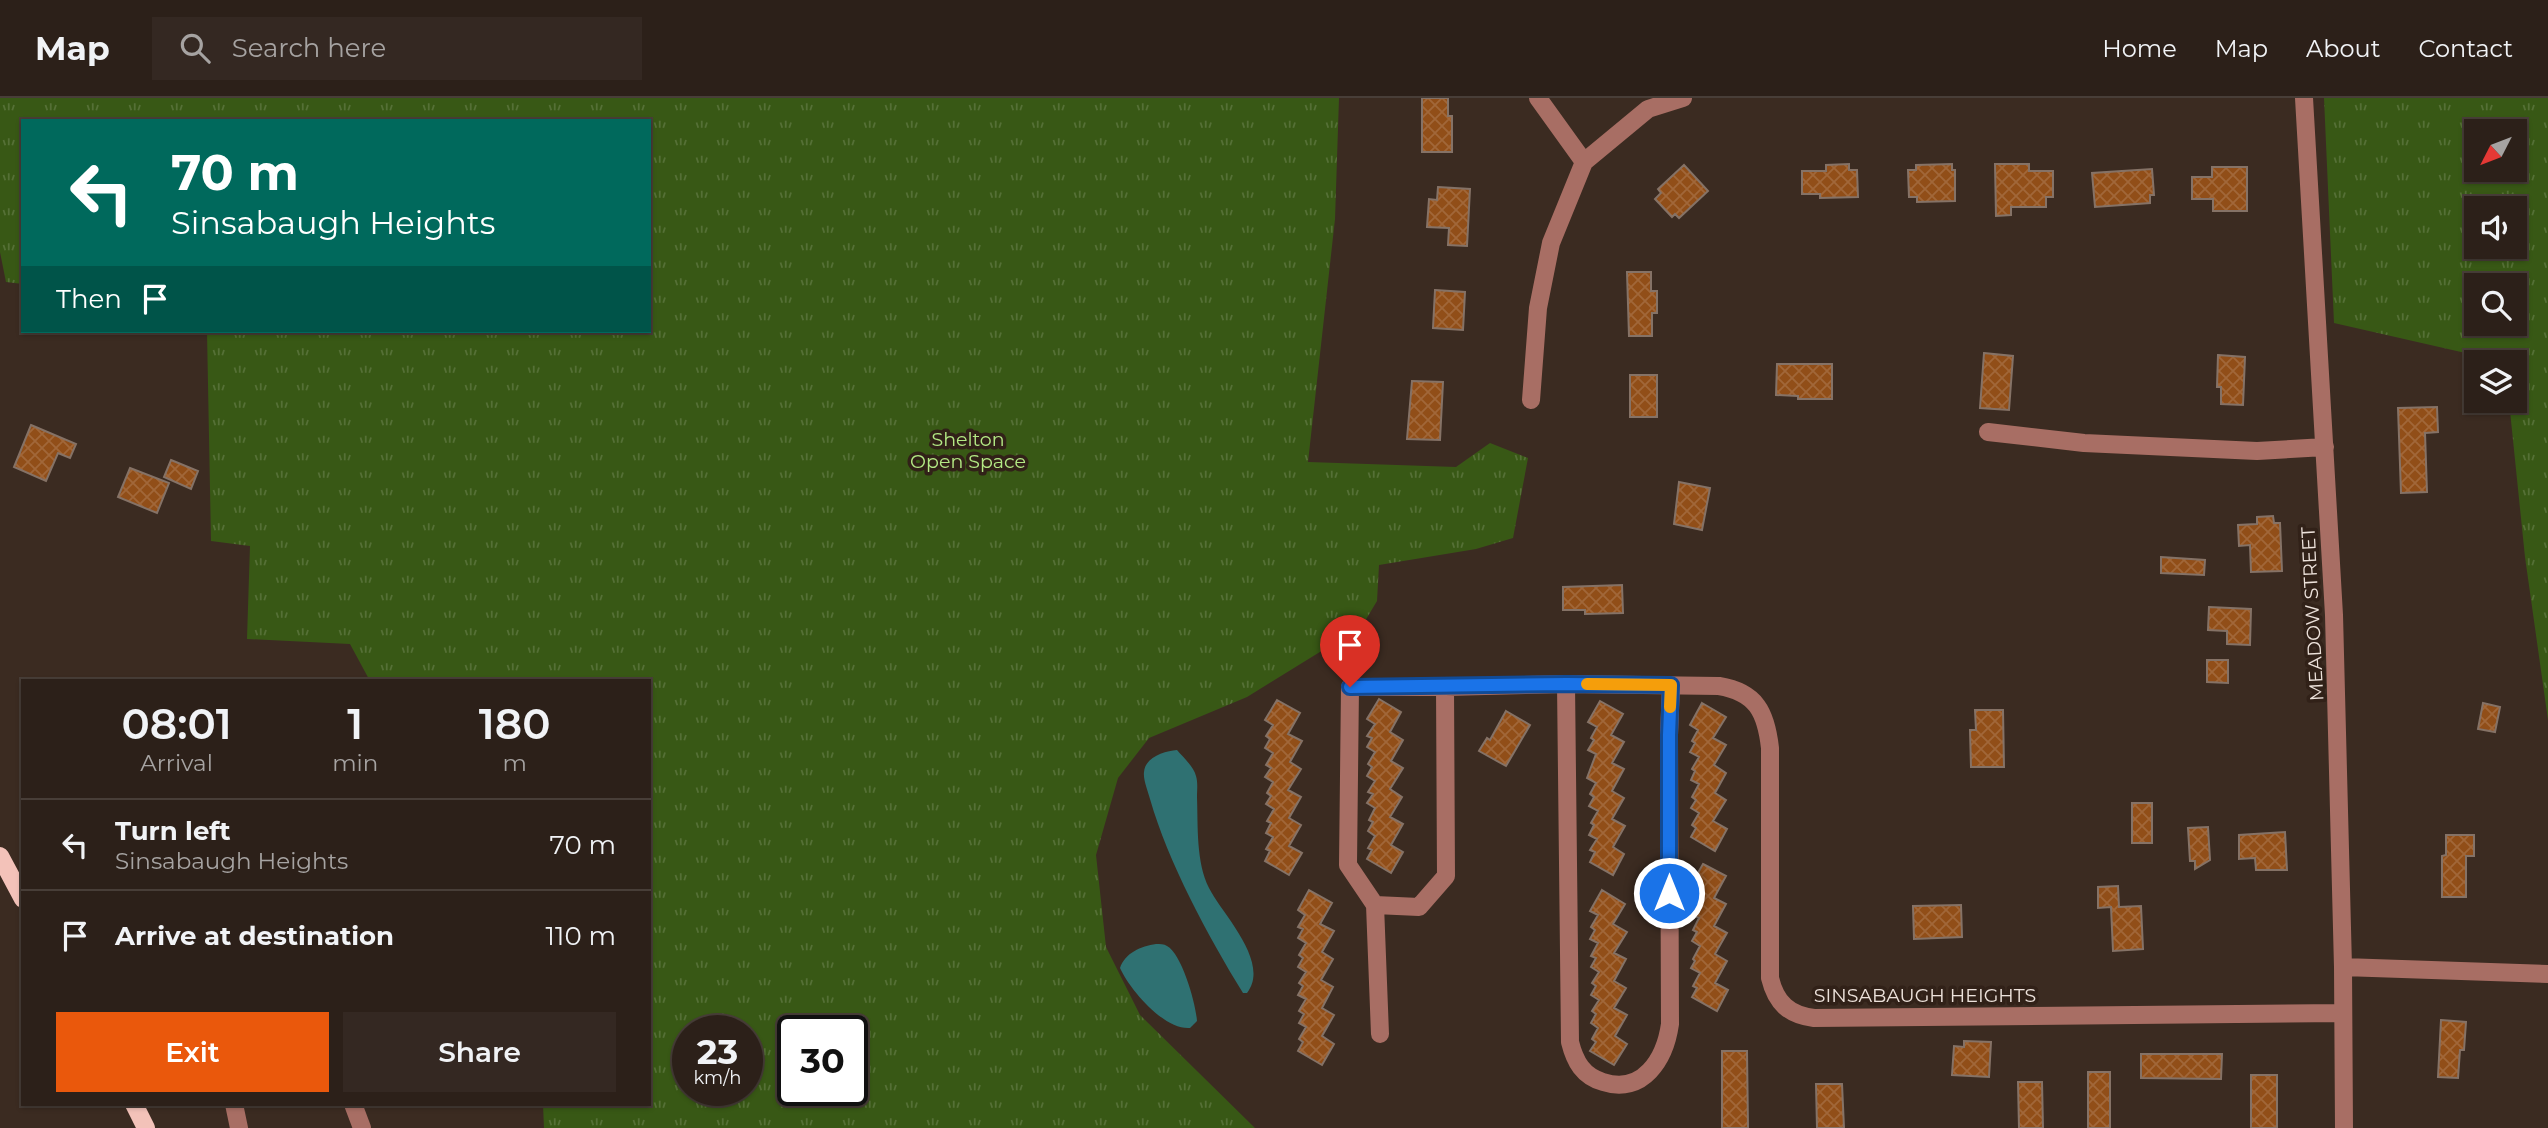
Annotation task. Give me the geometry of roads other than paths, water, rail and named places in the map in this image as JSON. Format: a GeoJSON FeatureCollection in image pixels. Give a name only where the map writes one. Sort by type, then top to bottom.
{"type":"FeatureCollection","features":[{"type":"Feature","properties":{"kind":"main road"},"geometry":{"type":"LineString","coordinates":[[0,856],[21,895]]}},
{"type":"Feature","properties":{"kind":"main road"},"geometry":{"type":"LineString","coordinates":[[135,1106],[146,1128]]}},
{"type":"Feature","properties":{"kind":"street"},"geometry":{"type":"LineString","coordinates":[[1538,98],[1584,162]]}},
{"type":"Feature","properties":{"kind":"street"},"geometry":{"type":"LineString","coordinates":[[1531,400],[1538,308],[1551,243],[1584,162],[1647,109],[1684,98]]}},
{"type":"Feature","properties":{"kind":"street","name":"MEADOW STREET"},"geometry":{"type":"LineString","coordinates":[[2304,98],[2338,719],[2344,1128]]}},
{"type":"Feature","properties":{"kind":"street"},"geometry":{"type":"LineString","coordinates":[[1988,432],[2084,443],[2257,451],[2325,447]]}},
{"type":"Feature","properties":{"kind":"street"},"geometry":{"type":"LineString","coordinates":[[1566,684],[1570,1042],[1575,1059],[1585,1073],[1601,1082],[1622,1086],[1633,1084],[1651,1071],[1664,1050],[1670,1024],[1671,685]]}},
{"type":"Feature","properties":{"kind":"street","name":"SINSABAUGH HEIGHTS"},"geometry":{"type":"LineString","coordinates":[[1375,905],[1348,865],[1350,687],[1566,684],[1719,686],[1734,689],[1754,701],[1766,721],[1770,748],[1770,978],[1782,1005],[1797,1015],[1828,1018],[2343,1013]]}},
{"type":"Feature","properties":{"kind":"street"},"geometry":{"type":"LineString","coordinates":[[1380,1034],[1375,905],[1419,907],[1446,876],[1444,687]]}},
{"type":"Feature","properties":{"kind":"street"},"geometry":{"type":"LineString","coordinates":[[2343,967],[2548,974]]}},
{"type":"Feature","properties":{"kind":"street"},"geometry":{"type":"LineString","coordinates":[[234,1106],[239,1128]]}},
{"type":"Feature","properties":{"kind":"street"},"geometry":{"type":"LineString","coordinates":[[354,1106],[362,1128]]}},
{"type":"Feature","properties":{"kind":"water"},"geometry":{"type":"Polygon","coordinates":[[[1177,750],[1197,778],[1198,844],[1205,878],[1249,953],[1253,981],[1247,993],[1243,993],[1190,898],[1167,848],[1146,786],[1144,772],[1148,762],[1162,753],[1177,750]]]}},
{"type":"Feature","properties":{"kind":"water"},"geometry":{"type":"Polygon","coordinates":[[[1156,944],[1166,945],[1173,951],[1183,969],[1197,1021],[1190,1028],[1180,1027],[1159,1016],[1140,997],[1120,968],[1134,951],[1156,944]]]}},
{"type":"Feature","properties":{"kind":"park label","name":"Shelton Open Space"},"geometry":{"type":"Point","coordinates":[968,450]}}]}
